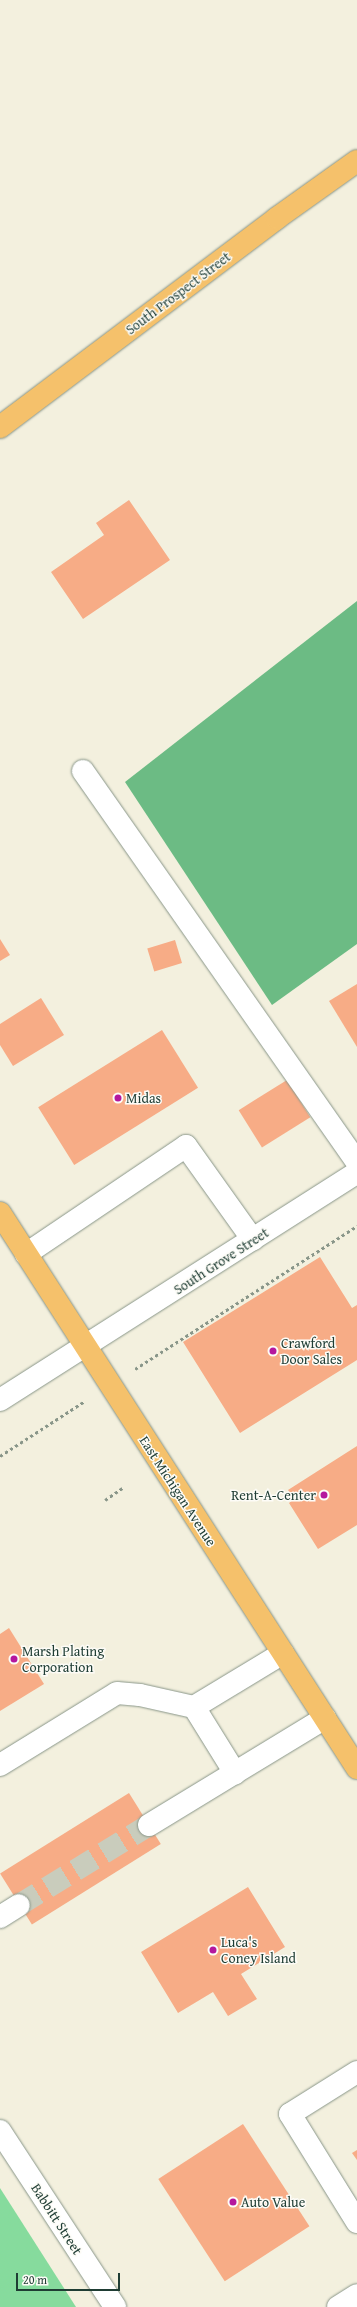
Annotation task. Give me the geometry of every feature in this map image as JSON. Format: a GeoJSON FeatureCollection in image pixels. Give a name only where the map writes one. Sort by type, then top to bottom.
{"type":"FeatureCollection","features":[{"type":"Feature","properties":{"kind":"main road","name":"South Prospect Street"},"geometry":{"type":"LineString","coordinates":[[0,427],[277,218],[357,161]]}},
{"type":"Feature","properties":{"kind":"main road","name":"East Michigan Avenue"},"geometry":{"type":"LineString","coordinates":[[0,1213],[84,1346],[357,1768]]}},
{"type":"Feature","properties":{"kind":"street"},"geometry":{"type":"LineString","coordinates":[[83,771],[357,1163]]}},
{"type":"Feature","properties":{"kind":"street"},"geometry":{"type":"LineString","coordinates":[[26,1254],[186,1146],[253,1240]]}},
{"type":"Feature","properties":{"kind":"street","name":"South Grove Street"},"geometry":{"type":"LineString","coordinates":[[0,1400],[357,1173]]}},
{"type":"Feature","properties":{"kind":"street"},"geometry":{"type":"LineString","coordinates":[[0,1765],[117,1693],[140,1695],[194,1707],[283,1653]]}},
{"type":"Feature","properties":{"kind":"street"},"geometry":{"type":"LineString","coordinates":[[194,1707],[234,1773]]}},
{"type":"Feature","properties":{"kind":"street"},"geometry":{"type":"LineString","coordinates":[[149,1825],[325,1718]]}},
{"type":"Feature","properties":{"kind":"street"},"geometry":{"type":"LineString","coordinates":[[0,1917],[19,1905]]}},
{"type":"Feature","properties":{"kind":"street"},"geometry":{"type":"LineString","coordinates":[[357,2072],[290,2114],[357,2222]]}},
{"type":"Feature","properties":{"kind":"street","name":"Babbitt Street"},"geometry":{"type":"LineString","coordinates":[[0,2131],[115,2307]]}},
{"type":"Feature","properties":{"kind":"street"},"geometry":{"type":"LineString","coordinates":[[338,2307],[357,2295]]}},
{"type":"Feature","properties":{"kind":"path"},"geometry":{"type":"LineString","coordinates":[[0,1456],[109,1384],[357,1226]]}},
{"type":"Feature","properties":{"kind":"path"},"geometry":{"type":"LineString","coordinates":[[104,1500],[122,1488]]}},
{"type":"Feature","properties":{"kind":"green space"},"geometry":{"type":"Polygon","coordinates":[[[357,601],[357,944],[272,1005],[125,782],[357,601]]]}},
{"type":"Feature","properties":{"kind":"green space"},"geometry":{"type":"Polygon","coordinates":[[[0,2188],[76,2307],[0,2307],[0,2188]]]}},
{"type":"Feature","properties":{"kind":"building"},"geometry":{"type":"Polygon","coordinates":[[[129,500],[170,560],[83,619],[51,572],[104,535],[96,523],[129,500]]]}},
{"type":"Feature","properties":{"kind":"building"},"geometry":{"type":"Polygon","coordinates":[[[0,939],[10,955],[0,961],[0,939]]]}},
{"type":"Feature","properties":{"kind":"building"},"geometry":{"type":"Polygon","coordinates":[[[175,940],[182,963],[154,971],[147,948],[175,940]]]}},
{"type":"Feature","properties":{"kind":"building"},"geometry":{"type":"Polygon","coordinates":[[[357,984],[357,1047],[329,1001],[357,984]]]}},
{"type":"Feature","properties":{"kind":"building"},"geometry":{"type":"Polygon","coordinates":[[[41,998],[64,1035],[13,1066],[0,1045],[0,1024],[41,998]]]}},
{"type":"Feature","properties":{"kind":"building","name":"Midas"},"geometry":{"type":"Polygon","coordinates":[[[162,1030],[198,1088],[74,1165],[38,1107],[162,1030]]]}},
{"type":"Feature","properties":{"kind":"building"},"geometry":{"type":"Polygon","coordinates":[[[287,1080],[310,1117],[262,1148],[239,1110],[287,1080]]]}},
{"type":"Feature","properties":{"kind":"building","name":"Crawford Door Sales"},"geometry":{"type":"Polygon","coordinates":[[[320,1257],[352,1308],[357,1305],[357,1360],[240,1433],[183,1342],[320,1257]]]}},
{"type":"Feature","properties":{"kind":"building","name":"Rent-A-Center"},"geometry":{"type":"Polygon","coordinates":[[[357,1446],[357,1525],[318,1549],[289,1503],[294,1499],[288,1490],[357,1446]]]}},
{"type":"Feature","properties":{"kind":"building","name":"Marsh Plating Corporation"},"geometry":{"type":"Polygon","coordinates":[[[9,1628],[44,1684],[0,1711],[0,1634],[9,1628]]]}},
{"type":"Feature","properties":{"kind":"building"},"geometry":{"type":"Polygon","coordinates":[[[129,1793],[161,1844],[32,1924],[0,1874],[129,1793]]]}},
{"type":"Feature","properties":{"kind":"building","name":"Luca's Coney Island"},"geometry":{"type":"Polygon","coordinates":[[[248,1887],[285,1947],[241,1974],[257,1999],[228,2016],[213,1992],[178,2013],[141,1952],[248,1887]]]}},
{"type":"Feature","properties":{"kind":"building","name":"Auto Value"},"geometry":{"type":"Polygon","coordinates":[[[243,2124],[309,2226],[225,2281],[158,2179],[243,2124]]]}},
{"type":"Feature","properties":{"kind":"building"},"geometry":{"type":"Polygon","coordinates":[[[357,2150],[357,2160],[352,2153],[357,2150]]]}},
{"type":"Feature","properties":{"kind":"tunnel"},"geometry":{"type":"LineString","coordinates":[[19,1905],[149,1825]]}},
{"type":"Feature","properties":{"kind":"place","name":"Midas"},"geometry":{"type":"Point","coordinates":[118,1098]}},
{"type":"Feature","properties":{"kind":"place","name":"Crawford Door Sales"},"geometry":{"type":"Point","coordinates":[273,1351]}},
{"type":"Feature","properties":{"kind":"place","name":"Rent-A-Center"},"geometry":{"type":"Point","coordinates":[324,1495]}},
{"type":"Feature","properties":{"kind":"place","name":"Marsh Plating Corporation"},"geometry":{"type":"Point","coordinates":[14,1659]}},
{"type":"Feature","properties":{"kind":"place","name":"Luca's Coney Island"},"geometry":{"type":"Point","coordinates":[213,1950]}},
{"type":"Feature","properties":{"kind":"place","name":"Auto Value"},"geometry":{"type":"Point","coordinates":[233,2202]}}]}
